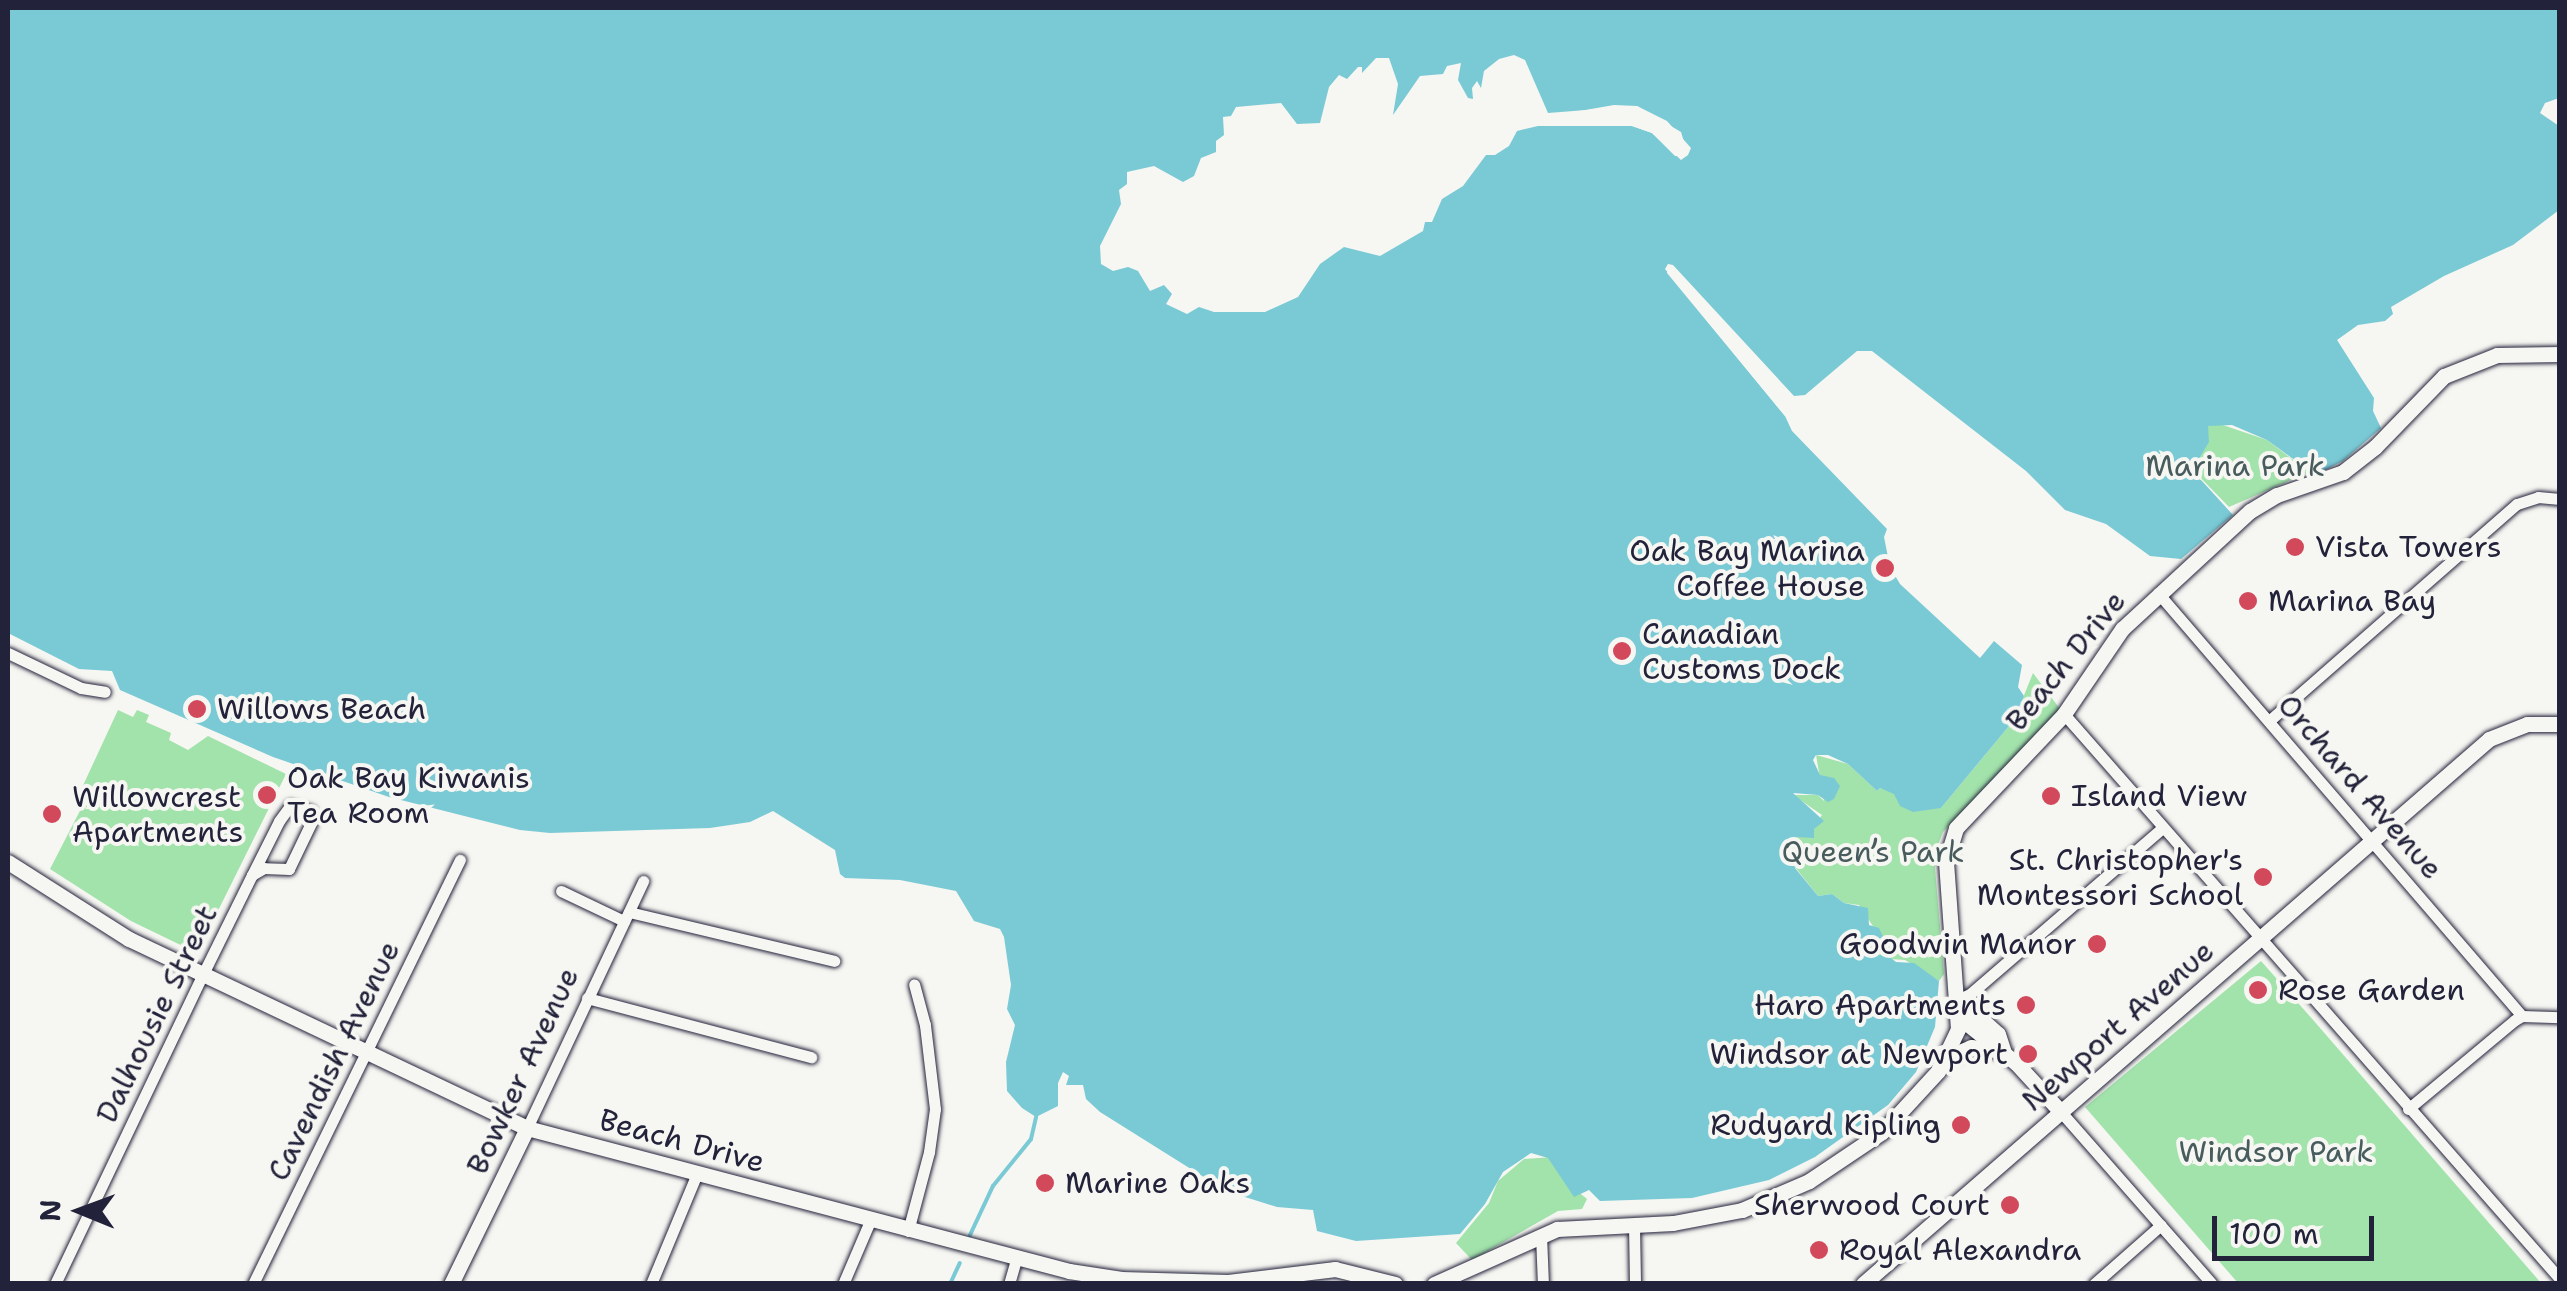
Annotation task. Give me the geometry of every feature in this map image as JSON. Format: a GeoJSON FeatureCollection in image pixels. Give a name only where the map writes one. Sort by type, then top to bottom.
{"type":"FeatureCollection","features":[{"type":"Feature","properties":{"kind":"main road","name":"Beach Drive"},"geometry":{"type":"LineString","coordinates":[[1434,1284],[1542,1235],[1570,1227],[1634,1226],[1742,1210],[1801,1186],[1900,1117],[1948,1057],[1960,1018],[1946,861],[1952,836],[1968,812],[2064,714],[2122,629],[2263,501],[2343,472],[2375,446],[2444,376],[2496,354],[2558,351]]}},
{"type":"Feature","properties":{"kind":"main road","name":"Newport Avenue"},"geometry":{"type":"LineString","coordinates":[[1863,1284],[2489,739],[2527,724],[2560,724]]}},
{"type":"Feature","properties":{"kind":"main road","name":"Beach Drive"},"geometry":{"type":"LineString","coordinates":[[8,862],[130,938],[527,1128],[1016,1260],[1141,1282],[1228,1282],[1351,1271],[1394,1284]]}},
{"type":"Feature","properties":{"kind":"main road"},"geometry":{"type":"LineString","coordinates":[[1960,998],[1998,1034],[2004,1052]]}},
{"type":"Feature","properties":{"kind":"main road"},"geometry":{"type":"LineString","coordinates":[[1960,1018],[2004,1052],[2061,1112]]}},
{"type":"Feature","properties":{"kind":"main road"},"geometry":{"type":"LineString","coordinates":[[1948,1057],[1977,1046],[2004,1052]]}},
{"type":"Feature","properties":{"kind":"main road","name":"Bowker Avenue"},"geometry":{"type":"LineString","coordinates":[[451,1284],[527,1128]]}},
{"type":"Feature","properties":{"kind":"street"},"geometry":{"type":"LineString","coordinates":[[2270,720],[2517,504],[2538,498],[2560,498]]}},
{"type":"Feature","properties":{"kind":"street","name":"Orchard Avenue"},"geometry":{"type":"LineString","coordinates":[[2158,593],[2522,1016]]}},
{"type":"Feature","properties":{"kind":"street"},"geometry":{"type":"LineString","coordinates":[[8,653],[81,688],[104,692]]}},
{"type":"Feature","properties":{"kind":"street"},"geometry":{"type":"LineString","coordinates":[[2064,714],[2559,1278]]}},
{"type":"Feature","properties":{"kind":"street","name":"Dalhousie Street"},"geometry":{"type":"LineString","coordinates":[[55,1284],[252,875],[287,807],[295,805],[310,811],[311,823],[288,869],[269,867],[252,875]]}},
{"type":"Feature","properties":{"kind":"street"},"geometry":{"type":"LineString","coordinates":[[1960,998],[1970,994],[2162,828]]}},
{"type":"Feature","properties":{"kind":"street","name":"Cavendish Avenue"},"geometry":{"type":"LineString","coordinates":[[253,1284],[460,860]]}},
{"type":"Feature","properties":{"kind":"street","name":"Bowker Avenue"},"geometry":{"type":"LineString","coordinates":[[527,1128],[643,881]]}},
{"type":"Feature","properties":{"kind":"street"},"geometry":{"type":"LineString","coordinates":[[561,892],[626,916],[834,961]]}},
{"type":"Feature","properties":{"kind":"street"},"geometry":{"type":"LineString","coordinates":[[908,1231],[930,1152],[935,1108],[925,1024],[914,984]]}},
{"type":"Feature","properties":{"kind":"street"},"geometry":{"type":"LineString","coordinates":[[587,998],[812,1057]]}},
{"type":"Feature","properties":{"kind":"street"},"geometry":{"type":"LineString","coordinates":[[2408,1109],[2522,1016],[2560,1017]]}},
{"type":"Feature","properties":{"kind":"street"},"geometry":{"type":"LineString","coordinates":[[2061,1112],[2212,1284]]}},
{"type":"Feature","properties":{"kind":"street"},"geometry":{"type":"LineString","coordinates":[[650,1284],[696,1176]]}},
{"type":"Feature","properties":{"kind":"street"},"geometry":{"type":"LineString","coordinates":[[843,1284],[870,1221]]}},
{"type":"Feature","properties":{"kind":"street"},"geometry":{"type":"LineString","coordinates":[[2094,1284],[2161,1225]]}},
{"type":"Feature","properties":{"kind":"street"},"geometry":{"type":"LineString","coordinates":[[1634,1226],[1635,1284]]}},
{"type":"Feature","properties":{"kind":"street"},"geometry":{"type":"LineString","coordinates":[[1542,1235],[1544,1284]]}},
{"type":"Feature","properties":{"kind":"street"},"geometry":{"type":"LineString","coordinates":[[1009,1284],[1016,1260]]}},
{"type":"Feature","properties":{"kind":"green space","name":"Marina Park"},"geometry":{"type":"Polygon","coordinates":[[[2220,424],[2267,440],[2309,472],[2229,507],[2192,469],[2208,442],[2208,426],[2220,424]]]}},
{"type":"Feature","properties":{"kind":"green space","name":"Queen’s Park"},"geometry":{"type":"Polygon","coordinates":[[[2033,673],[2060,709],[1943,832],[1938,845],[1935,868],[1944,974],[1939,981],[1905,960],[1845,956],[1838,946],[1886,946],[1859,905],[1844,903],[1832,894],[1818,896],[1795,867],[1799,856],[1793,847],[1797,837],[1813,828],[1822,815],[1793,795],[1818,795],[1824,801],[1816,755],[1848,764],[1877,791],[1880,788],[1941,808],[2014,720],[2033,673]]]}},
{"type":"Feature","properties":{"kind":"green space"},"geometry":{"type":"Polygon","coordinates":[[[118,710],[133,717],[137,710],[149,715],[146,722],[171,733],[169,740],[188,750],[208,736],[286,774],[197,953],[131,921],[50,869],[85,801],[80,792],[118,710]]]}},
{"type":"Feature","properties":{"kind":"green space","name":"Windsor Park"},"geometry":{"type":"Polygon","coordinates":[[[2261,961],[2541,1283],[2238,1283],[2085,1107],[2261,961]]]}},
{"type":"Feature","properties":{"kind":"green space"},"geometry":{"type":"Polygon","coordinates":[[[1553,1157],[1571,1186],[1587,1199],[1582,1209],[1558,1211],[1472,1260],[1456,1243],[1489,1203],[1498,1181],[1524,1159],[1553,1157]]]}},
{"type":"Feature","properties":{"kind":"water"},"geometry":{"type":"Polygon","coordinates":[[[8,8],[2559,8],[2559,98],[2545,103],[2540,113],[2559,126],[2559,210],[2513,245],[2444,276],[2391,307],[2393,314],[2385,321],[2358,325],[2337,340],[2374,398],[2373,411],[2381,428],[2343,461],[2315,475],[2267,440],[2232,425],[2208,426],[2209,442],[2192,470],[2233,515],[2181,559],[2150,556],[2106,524],[2065,510],[2026,471],[1872,351],[1857,351],[1805,395],[1794,396],[1668,264],[1665,269],[1785,416],[1792,431],[1887,529],[1884,537],[1890,567],[1900,584],[1980,658],[1994,641],[2022,665],[2018,687],[2024,696],[2014,720],[1941,808],[1913,812],[1900,806],[1894,794],[1880,788],[1877,791],[1848,764],[1828,755],[1816,755],[1813,760],[1820,775],[1834,778],[1840,786],[1834,799],[1828,802],[1818,795],[1793,793],[1824,821],[1814,829],[1814,838],[1797,837],[1793,847],[1799,856],[1795,868],[1818,896],[1832,894],[1844,903],[1868,908],[1869,925],[1879,928],[1887,946],[1839,947],[1845,956],[1887,955],[1896,962],[1914,963],[1939,981],[1935,1027],[1916,1072],[1888,1105],[1815,1157],[1769,1180],[1692,1198],[1600,1201],[1589,1190],[1574,1197],[1548,1158],[1531,1153],[1503,1172],[1485,1204],[1460,1234],[1356,1241],[1317,1231],[1313,1210],[1277,1207],[1226,1191],[1100,1112],[1086,1099],[1083,1085],[1066,1085],[1069,1076],[1063,1072],[1058,1083],[1058,1106],[1036,1117],[1022,1108],[1007,1091],[1006,1062],[1015,1025],[1007,1009],[1011,985],[1004,937],[1000,929],[974,921],[956,891],[900,880],[845,878],[840,874],[835,850],[773,811],[750,822],[710,828],[550,833],[520,830],[389,797],[273,757],[120,690],[112,671],[79,669],[8,633],[8,8]],[[1514,55],[1499,59],[1484,71],[1481,88],[1477,81],[1472,88],[1473,99],[1468,98],[1458,80],[1461,63],[1447,66],[1443,74],[1420,76],[1393,115],[1398,84],[1389,58],[1376,58],[1362,73],[1362,67],[1358,67],[1347,79],[1339,75],[1329,87],[1320,123],[1297,124],[1281,103],[1236,107],[1231,116],[1223,117],[1224,135],[1216,141],[1216,152],[1201,158],[1194,176],[1183,182],[1154,166],[1127,172],[1127,184],[1119,190],[1121,204],[1100,246],[1101,264],[1113,271],[1128,267],[1138,271],[1150,291],[1164,285],[1172,294],[1166,304],[1187,314],[1199,307],[1214,312],[1265,312],[1298,297],[1320,264],[1344,247],[1380,256],[1423,231],[1425,222],[1432,222],[1442,199],[1463,186],[1486,155],[1495,155],[1509,146],[1517,131],[1538,126],[1632,126],[1652,133],[1675,156],[1688,155],[1681,132],[1637,106],[1548,113],[1525,60],[1514,55]]]}},
{"type":"Feature","properties":{"kind":"pier"},"geometry":{"type":"Polygon","coordinates":[[[1614,105],[1637,106],[1667,121],[1691,148],[1688,155],[1681,160],[1652,133],[1632,126],[1538,126],[1542,121],[1634,121],[1655,128],[1679,152],[1684,152],[1677,136],[1636,111],[1545,117],[1614,105]]]}},
{"type":"Feature","properties":{"kind":"pier"},"geometry":{"type":"Polygon","coordinates":[[[1668,264],[1793,396],[1791,400],[1671,270],[1787,411],[1785,416],[1667,273],[1668,264]]]}},
{"type":"Feature","properties":{"kind":"waterway"},"geometry":{"type":"LineString","coordinates":[[970,1235],[993,1186],[1031,1139],[1036,1117]]}},
{"type":"Feature","properties":{"kind":"waterway"},"geometry":{"type":"LineString","coordinates":[[950,1284],[960,1263]]}},
{"type":"Feature","properties":{"kind":"place","name":"Vista Towers"},"geometry":{"type":"Point","coordinates":[2295,547]}},
{"type":"Feature","properties":{"kind":"place","name":"Oak Bay Marina Coffee House"},"geometry":{"type":"Point","coordinates":[1885,568]}},
{"type":"Feature","properties":{"kind":"place","name":"Marina Bay"},"geometry":{"type":"Point","coordinates":[2248,601]}},
{"type":"Feature","properties":{"kind":"place","name":"Canadian Customs Dock"},"geometry":{"type":"Point","coordinates":[1622,651]}},
{"type":"Feature","properties":{"kind":"place","name":"Willows Beach"},"geometry":{"type":"Point","coordinates":[197,709]}},
{"type":"Feature","properties":{"kind":"place","name":"Oak Bay Kiwanis Tea Room"},"geometry":{"type":"Point","coordinates":[267,795]}},
{"type":"Feature","properties":{"kind":"place","name":"Island View"},"geometry":{"type":"Point","coordinates":[2051,796]}},
{"type":"Feature","properties":{"kind":"place","name":"Willowcrest Apartments"},"geometry":{"type":"Point","coordinates":[52,814]}},
{"type":"Feature","properties":{"kind":"place","name":"St. Christopher's Montessori School"},"geometry":{"type":"Point","coordinates":[2263,877]}},
{"type":"Feature","properties":{"kind":"place","name":"Goodwin Manor"},"geometry":{"type":"Point","coordinates":[2097,944]}},
{"type":"Feature","properties":{"kind":"place","name":"Rose Garden"},"geometry":{"type":"Point","coordinates":[2258,990]}},
{"type":"Feature","properties":{"kind":"place","name":"Haro Apartments"},"geometry":{"type":"Point","coordinates":[2026,1005]}},
{"type":"Feature","properties":{"kind":"place","name":"Windsor at Newport"},"geometry":{"type":"Point","coordinates":[2028,1054]}},
{"type":"Feature","properties":{"kind":"place","name":"Rudyard Kipling"},"geometry":{"type":"Point","coordinates":[1961,1125]}},
{"type":"Feature","properties":{"kind":"place","name":"Marine Oaks"},"geometry":{"type":"Point","coordinates":[1045,1183]}},
{"type":"Feature","properties":{"kind":"place","name":"Sherwood Court"},"geometry":{"type":"Point","coordinates":[2010,1205]}},
{"type":"Feature","properties":{"kind":"place","name":"Royal Alexandra"},"geometry":{"type":"Point","coordinates":[1819,1250]}}]}
